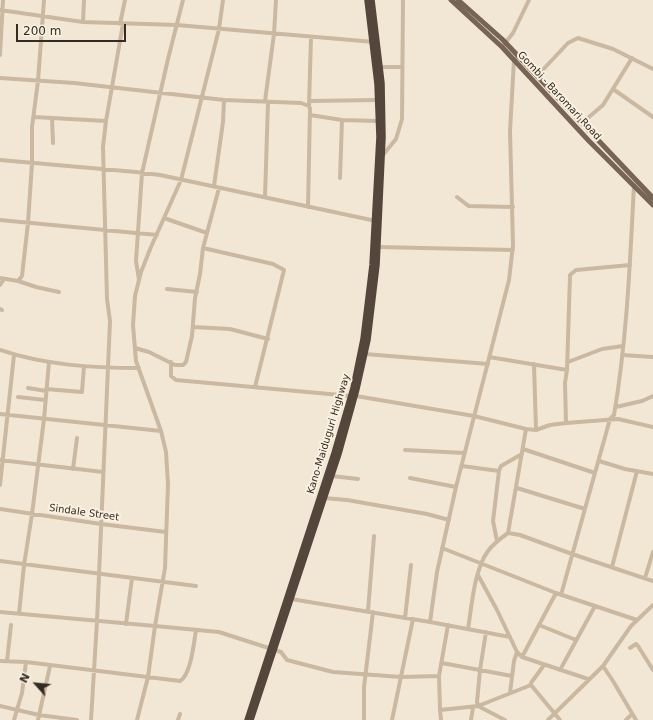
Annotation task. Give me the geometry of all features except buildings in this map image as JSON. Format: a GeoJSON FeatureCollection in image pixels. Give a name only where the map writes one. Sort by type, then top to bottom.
{"type":"FeatureCollection","features":[{"type":"Feature","properties":{"kind":"highway","name":"Kano-Maiduguri Highway"},"geometry":{"type":"LineString","coordinates":[[251,720],[353,396],[363,339],[368,305],[383,155],[380,68],[367,0]]}},
{"type":"Feature","properties":{"kind":"highway","name":"Kano-Maiduguri Highway"},"geometry":{"type":"LineString","coordinates":[[247,720],[291,599],[332,476],[365,354],[374,299],[378,248],[378,100],[372,0]]}},
{"type":"Feature","properties":{"kind":"main road","name":"Gombi - Baromari Road"},"geometry":{"type":"LineString","coordinates":[[451,0],[502,47],[589,141],[653,205]]}},
{"type":"Feature","properties":{"kind":"main road","name":"Gombi - Baromari Road"},"geometry":{"type":"LineString","coordinates":[[458,0],[519,56],[653,198]]}},
{"type":"Feature","properties":{"kind":"street"},"geometry":{"type":"LineString","coordinates":[[0,55],[1,11],[3,0]]}},
{"type":"Feature","properties":{"kind":"street"},"geometry":{"type":"LineString","coordinates":[[18,280],[22,276],[28,223],[34,117],[44,0]]}},
{"type":"Feature","properties":{"kind":"street"},"geometry":{"type":"LineString","coordinates":[[83,22],[84,0]]}},
{"type":"Feature","properties":{"kind":"street"},"geometry":{"type":"LineString","coordinates":[[91,720],[97,621],[110,321],[107,300],[103,147],[125,0]]}},
{"type":"Feature","properties":{"kind":"street"},"geometry":{"type":"LineString","coordinates":[[139,281],[136,268],[142,173],[159,94],[183,0]]}},
{"type":"Feature","properties":{"kind":"street"},"geometry":{"type":"LineString","coordinates":[[137,720],[148,677],[165,568],[168,484],[166,452],[161,431],[136,361],[133,325],[135,296],[148,253],[181,180],[219,29],[223,0]]}},
{"type":"Feature","properties":{"kind":"street"},"geometry":{"type":"LineString","coordinates":[[265,197],[267,101],[276,0]]}},
{"type":"Feature","properties":{"kind":"street"},"geometry":{"type":"LineString","coordinates":[[383,155],[396,139],[402,120],[401,66],[403,0]]}},
{"type":"Feature","properties":{"kind":"street"},"geometry":{"type":"LineString","coordinates":[[502,47],[513,33],[529,0]]}},
{"type":"Feature","properties":{"kind":"street"},"geometry":{"type":"LineString","coordinates":[[1,11],[83,22],[177,25],[375,42]]}},
{"type":"Feature","properties":{"kind":"street"},"geometry":{"type":"LineString","coordinates":[[308,207],[311,37]]}},
{"type":"Feature","properties":{"kind":"street"},"geometry":{"type":"LineString","coordinates":[[537,76],[568,43],[578,38],[613,49],[653,69]]}},
{"type":"Feature","properties":{"kind":"street"},"geometry":{"type":"LineString","coordinates":[[430,622],[437,572],[456,487],[509,280],[513,250],[510,130],[514,60],[519,56]]}},
{"type":"Feature","properties":{"kind":"street"},"geometry":{"type":"LineString","coordinates":[[582,123],[603,105],[632,58]]}},
{"type":"Feature","properties":{"kind":"street"},"geometry":{"type":"LineString","coordinates":[[380,68],[401,66]]}},
{"type":"Feature","properties":{"kind":"street"},"geometry":{"type":"LineString","coordinates":[[0,78],[74,83],[159,94],[224,100],[301,103],[378,100]]}},
{"type":"Feature","properties":{"kind":"street"},"geometry":{"type":"LineString","coordinates":[[613,89],[653,117]]}},
{"type":"Feature","properties":{"kind":"street"},"geometry":{"type":"LineString","coordinates":[[135,348],[149,352],[179,365],[183,365],[186,362],[193,327],[203,248],[216,187],[224,100]]}},
{"type":"Feature","properties":{"kind":"street"},"geometry":{"type":"LineString","coordinates":[[310,115],[342,120],[378,121]]}},
{"type":"Feature","properties":{"kind":"street"},"geometry":{"type":"LineString","coordinates":[[34,117],[106,121]]}},
{"type":"Feature","properties":{"kind":"street"},"geometry":{"type":"LineString","coordinates":[[52,118],[53,143]]}},
{"type":"Feature","properties":{"kind":"street"},"geometry":{"type":"LineString","coordinates":[[340,178],[342,120]]}},
{"type":"Feature","properties":{"kind":"street"},"geometry":{"type":"LineString","coordinates":[[0,160],[142,173],[377,221]]}},
{"type":"Feature","properties":{"kind":"street"},"geometry":{"type":"LineString","coordinates":[[561,594],[610,419],[614,415],[616,407],[630,265],[634,185]]}},
{"type":"Feature","properties":{"kind":"street"},"geometry":{"type":"LineString","coordinates":[[457,197],[469,206],[513,207]]}},
{"type":"Feature","properties":{"kind":"street"},"geometry":{"type":"LineString","coordinates":[[164,218],[207,233]]}},
{"type":"Feature","properties":{"kind":"street"},"geometry":{"type":"LineString","coordinates":[[0,220],[157,235]]}},
{"type":"Feature","properties":{"kind":"street"},"geometry":{"type":"LineString","coordinates":[[203,248],[274,264],[284,270],[255,388]]}},
{"type":"Feature","properties":{"kind":"street"},"geometry":{"type":"LineString","coordinates":[[378,248],[513,250]]}},
{"type":"Feature","properties":{"kind":"street"},"geometry":{"type":"LineString","coordinates":[[566,423],[565,383],[568,362],[570,275],[576,270],[630,265]]}},
{"type":"Feature","properties":{"kind":"street"},"geometry":{"type":"LineString","coordinates":[[0,285],[2,278],[18,280],[36,287],[58,292]]}},
{"type":"Feature","properties":{"kind":"street"},"geometry":{"type":"LineString","coordinates":[[167,290],[197,292]]}},
{"type":"Feature","properties":{"kind":"street"},"geometry":{"type":"LineString","coordinates":[[193,327],[230,329],[268,339]]}},
{"type":"Feature","properties":{"kind":"street"},"geometry":{"type":"LineString","coordinates":[[568,362],[602,349],[623,346]]}},
{"type":"Feature","properties":{"kind":"street"},"geometry":{"type":"LineString","coordinates":[[0,350],[14,355],[49,362],[108,368],[138,368]]}},
{"type":"Feature","properties":{"kind":"street"},"geometry":{"type":"LineString","coordinates":[[365,354],[488,364]]}},
{"type":"Feature","properties":{"kind":"street"},"geometry":{"type":"LineString","coordinates":[[0,485],[1,460],[8,415],[14,355]]}},
{"type":"Feature","properties":{"kind":"street"},"geometry":{"type":"LineString","coordinates":[[622,355],[653,357]]}},
{"type":"Feature","properties":{"kind":"street"},"geometry":{"type":"LineString","coordinates":[[489,357],[567,370]]}},
{"type":"Feature","properties":{"kind":"street"},"geometry":{"type":"LineString","coordinates":[[19,614],[24,565],[44,419],[49,362]]}},
{"type":"Feature","properties":{"kind":"street"},"geometry":{"type":"LineString","coordinates":[[171,362],[171,376],[176,380],[353,396],[474,416],[526,429],[536,430],[550,425],[610,419],[618,419],[653,427]]}},
{"type":"Feature","properties":{"kind":"street"},"geometry":{"type":"LineString","coordinates":[[534,364],[536,430]]}},
{"type":"Feature","properties":{"kind":"street"},"geometry":{"type":"LineString","coordinates":[[28,388],[82,392],[84,366]]}},
{"type":"Feature","properties":{"kind":"street"},"geometry":{"type":"LineString","coordinates":[[616,407],[642,401],[653,396]]}},
{"type":"Feature","properties":{"kind":"street"},"geometry":{"type":"LineString","coordinates":[[18,397],[45,400]]}},
{"type":"Feature","properties":{"kind":"street"},"geometry":{"type":"LineString","coordinates":[[0,414],[161,431]]}},
{"type":"Feature","properties":{"kind":"street"},"geometry":{"type":"LineString","coordinates":[[468,628],[478,575],[482,563],[488,551],[508,532],[517,488],[526,429]]}},
{"type":"Feature","properties":{"kind":"street"},"geometry":{"type":"LineString","coordinates":[[73,469],[77,438]]}},
{"type":"Feature","properties":{"kind":"street"},"geometry":{"type":"LineString","coordinates":[[405,450],[465,453]]}},
{"type":"Feature","properties":{"kind":"street"},"geometry":{"type":"LineString","coordinates":[[497,541],[493,521],[499,471],[501,466],[522,452],[595,473]]}},
{"type":"Feature","properties":{"kind":"street"},"geometry":{"type":"LineString","coordinates":[[1,460],[103,472]]}},
{"type":"Feature","properties":{"kind":"street"},"geometry":{"type":"LineString","coordinates":[[599,461],[653,474]]}},
{"type":"Feature","properties":{"kind":"street"},"geometry":{"type":"LineString","coordinates":[[462,466],[499,471]]}},
{"type":"Feature","properties":{"kind":"street"},"geometry":{"type":"LineString","coordinates":[[612,567],[637,471]]}},
{"type":"Feature","properties":{"kind":"street"},"geometry":{"type":"LineString","coordinates":[[332,476],[358,479]]}},
{"type":"Feature","properties":{"kind":"street"},"geometry":{"type":"LineString","coordinates":[[410,478],[456,487]]}},
{"type":"Feature","properties":{"kind":"street"},"geometry":{"type":"LineString","coordinates":[[517,488],[585,509]]}},
{"type":"Feature","properties":{"kind":"street"},"geometry":{"type":"LineString","coordinates":[[324,498],[347,500],[427,514],[449,520]]}},
{"type":"Feature","properties":{"kind":"street","name":"Sindale Street"},"geometry":{"type":"LineString","coordinates":[[0,509],[166,532]]}},
{"type":"Feature","properties":{"kind":"street"},"geometry":{"type":"LineString","coordinates":[[508,532],[520,534],[653,582]]}},
{"type":"Feature","properties":{"kind":"street"},"geometry":{"type":"LineString","coordinates":[[364,720],[365,675],[374,536]]}},
{"type":"Feature","properties":{"kind":"street"},"geometry":{"type":"LineString","coordinates":[[442,548],[556,593],[637,620]]}},
{"type":"Feature","properties":{"kind":"street"},"geometry":{"type":"LineString","coordinates":[[645,578],[653,552]]}},
{"type":"Feature","properties":{"kind":"street"},"geometry":{"type":"LineString","coordinates":[[0,561],[196,586]]}},
{"type":"Feature","properties":{"kind":"street"},"geometry":{"type":"LineString","coordinates":[[405,618],[411,565]]}},
{"type":"Feature","properties":{"kind":"street"},"geometry":{"type":"LineString","coordinates":[[478,575],[517,652],[522,657],[588,679]]}},
{"type":"Feature","properties":{"kind":"street"},"geometry":{"type":"LineString","coordinates":[[126,624],[132,578]]}},
{"type":"Feature","properties":{"kind":"street"},"geometry":{"type":"LineString","coordinates":[[522,657],[556,593]]}},
{"type":"Feature","properties":{"kind":"street"},"geometry":{"type":"LineString","coordinates":[[291,599],[510,636]]}},
{"type":"Feature","properties":{"kind":"street"},"geometry":{"type":"LineString","coordinates":[[548,720],[588,679],[603,666],[631,626],[653,604]]}},
{"type":"Feature","properties":{"kind":"street"},"geometry":{"type":"LineString","coordinates":[[560,670],[595,606]]}},
{"type":"Feature","properties":{"kind":"street"},"geometry":{"type":"LineString","coordinates":[[0,612],[219,632],[281,652],[287,660],[333,672],[401,677],[439,676]]}},
{"type":"Feature","properties":{"kind":"street"},"geometry":{"type":"LineString","coordinates":[[392,720],[413,619]]}},
{"type":"Feature","properties":{"kind":"street"},"geometry":{"type":"LineString","coordinates":[[7,661],[11,625]]}},
{"type":"Feature","properties":{"kind":"street"},"geometry":{"type":"LineString","coordinates":[[441,720],[439,676],[448,625]]}},
{"type":"Feature","properties":{"kind":"street"},"geometry":{"type":"LineString","coordinates":[[539,625],[576,640]]}},
{"type":"Feature","properties":{"kind":"street"},"geometry":{"type":"LineString","coordinates":[[0,661],[26,662],[180,681],[183,680],[185,676],[192,656],[196,630]]}},
{"type":"Feature","properties":{"kind":"street"},"geometry":{"type":"LineString","coordinates":[[471,720],[477,702],[486,632]]}},
{"type":"Feature","properties":{"kind":"street"},"geometry":{"type":"LineString","coordinates":[[630,648],[636,644],[653,670]]}},
{"type":"Feature","properties":{"kind":"street"},"geometry":{"type":"LineString","coordinates":[[510,693],[517,652]]}},
{"type":"Feature","properties":{"kind":"street"},"geometry":{"type":"LineString","coordinates":[[14,720],[22,693],[26,662]]}},
{"type":"Feature","properties":{"kind":"street"},"geometry":{"type":"LineString","coordinates":[[442,664],[512,676]]}},
{"type":"Feature","properties":{"kind":"street"},"geometry":{"type":"LineString","coordinates":[[440,710],[476,706],[531,685],[544,665]]}},
{"type":"Feature","properties":{"kind":"street"},"geometry":{"type":"LineString","coordinates":[[38,720],[50,666]]}},
{"type":"Feature","properties":{"kind":"street"},"geometry":{"type":"LineString","coordinates":[[603,666],[636,720]]}},
{"type":"Feature","properties":{"kind":"street"},"geometry":{"type":"LineString","coordinates":[[531,685],[555,712],[560,720]]}},
{"type":"Feature","properties":{"kind":"street"},"geometry":{"type":"LineString","coordinates":[[0,706],[77,720]]}},
{"type":"Feature","properties":{"kind":"street"},"geometry":{"type":"LineString","coordinates":[[476,706],[505,720]]}},
{"type":"Feature","properties":{"kind":"street"},"geometry":{"type":"LineString","coordinates":[[178,720],[180,714]]}},
{"type":"Feature","properties":{"kind":"street"},"geometry":{"type":"LineString","coordinates":[[626,720],[632,714]]}}]}
